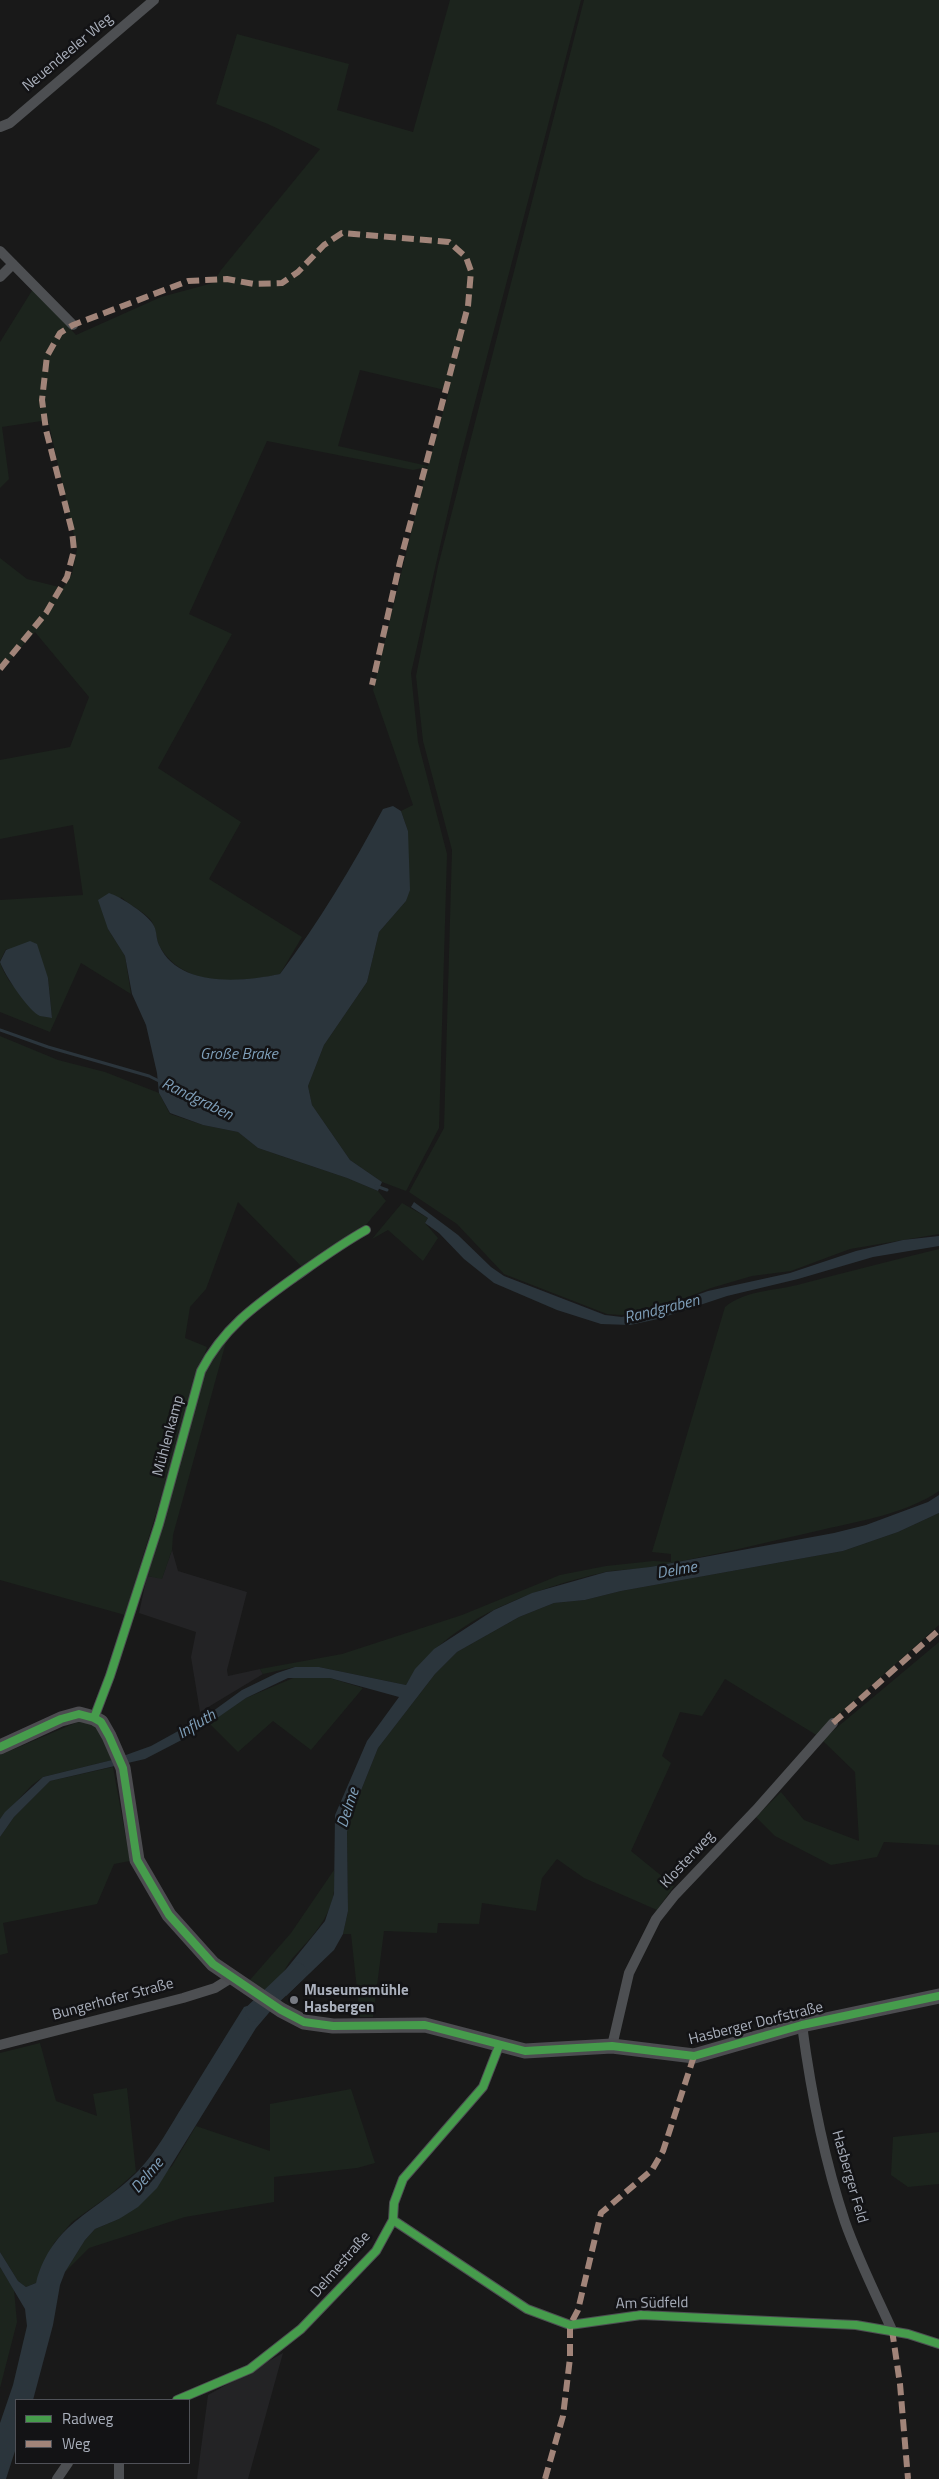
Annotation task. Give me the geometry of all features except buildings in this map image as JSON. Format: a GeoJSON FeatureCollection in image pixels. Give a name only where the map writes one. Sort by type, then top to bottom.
{"type":"FeatureCollection","features":[{"type":"Feature","properties":{"kind":"street","name":"Neuendeeler Weg"},"geometry":{"type":"LineString","coordinates":[[0,127],[10,122],[154,0]]}},
{"type":"Feature","properties":{"kind":"street"},"geometry":{"type":"LineString","coordinates":[[0,251],[73,325]]}},
{"type":"Feature","properties":{"kind":"street"},"geometry":{"type":"LineString","coordinates":[[0,277],[13,264]]}},
{"type":"Feature","properties":{"kind":"street","name":"Mühlenkamp"},"geometry":{"type":"LineString","coordinates":[[94,1718],[110,1676],[159,1524],[201,1371],[213,1349],[244,1314],[342,1243],[366,1230]]}},
{"type":"Feature","properties":{"kind":"street"},"geometry":{"type":"LineString","coordinates":[[0,1747],[61,1719],[80,1714],[100,1722],[123,1768],[137,1860],[170,1915],[213,1964],[231,1978]]}},
{"type":"Feature","properties":{"kind":"street","name":"Klosterweg"},"geometry":{"type":"LineString","coordinates":[[612,2046],[629,1973],[656,1919],[675,1895],[756,1810],[833,1723]]}},
{"type":"Feature","properties":{"kind":"street","name":"Hasberger Dorfstraße"},"geometry":{"type":"LineString","coordinates":[[231,1978],[280,2010],[304,2022],[333,2026],[425,2025],[499,2046],[525,2051],[612,2046],[694,2056],[802,2025],[939,1996]]}},
{"type":"Feature","properties":{"kind":"street","name":"Bungerhofer Straße"},"geometry":{"type":"LineString","coordinates":[[0,2045],[183,1998],[215,1988],[231,1978]]}},
{"type":"Feature","properties":{"kind":"street","name":"Hasberger Feld"},"geometry":{"type":"LineString","coordinates":[[802,2025],[813,2106],[830,2170],[846,2223],[892,2330]]}},
{"type":"Feature","properties":{"kind":"street","name":"Delmestraße"},"geometry":{"type":"LineString","coordinates":[[179,2399],[250,2369],[301,2329],[376,2251],[393,2220],[394,2203],[403,2179],[483,2087],[499,2046]]}},
{"type":"Feature","properties":{"kind":"street","name":"Am Südfeld"},"geometry":{"type":"LineString","coordinates":[[393,2220],[527,2309],[570,2325],[641,2315],[686,2316],[856,2325],[892,2330],[939,2344]]}},
{"type":"Feature","properties":{"kind":"street"},"geometry":{"type":"LineString","coordinates":[[57,2479],[67,2464]]}},
{"type":"Feature","properties":{"kind":"street"},"geometry":{"type":"LineString","coordinates":[[119,2464],[120,2479]]}},
{"type":"Feature","properties":{"kind":"shaded area"},"geometry":{"type":"Polygon","coordinates":[[[450,0],[581,0],[460,459],[411,673],[418,742],[447,854],[439,1128],[406,1191],[382,1182],[350,1160],[312,1105],[308,1086],[324,1045],[367,982],[379,932],[406,901],[408,831],[401,811],[413,805],[373,690],[427,467],[413,470],[267,441],[189,614],[232,634],[158,768],[241,822],[209,879],[302,937],[280,974],[230,980],[198,976],[183,970],[170,960],[160,947],[152,921],[121,897],[108,929],[125,956],[131,994],[81,963],[50,1032],[0,1012],[0,962],[9,980],[21,994],[52,1017],[48,978],[6,949],[0,961],[0,900],[83,895],[73,825],[0,839],[0,760],[70,747],[89,697],[35,632],[0,671],[0,558],[27,579],[63,588],[72,574],[77,549],[48,420],[2,427],[9,479],[0,488],[0,342],[33,289],[76,335],[161,297],[213,283],[221,270],[320,149],[268,124],[216,104],[237,34],[349,64],[337,110],[413,132],[450,0]],[[360,370],[338,446],[428,466],[449,391],[360,370]]]}},
{"type":"Feature","properties":{"kind":"shaded area"},"geometry":{"type":"Polygon","coordinates":[[[584,0],[939,0],[939,1234],[850,1249],[791,1271],[752,1276],[711,1288],[657,1309],[621,1315],[607,1314],[504,1274],[457,1224],[409,1192],[444,1128],[452,850],[423,741],[416,676],[438,566],[584,0]]]}},
{"type":"Feature","properties":{"kind":"shaded area"},"geometry":{"type":"Polygon","coordinates":[[[0,1036],[58,1060],[105,1072],[159,1093],[170,1114],[203,1125],[238,1132],[258,1148],[347,1178],[378,1191],[386,1201],[365,1226],[302,1267],[238,1202],[206,1289],[190,1307],[185,1338],[207,1347],[125,1615],[0,1580],[0,1036]]]}},
{"type":"Feature","properties":{"kind":"shaded area"},"geometry":{"type":"Polygon","coordinates":[[[402,1203],[428,1218],[425,1223],[438,1238],[423,1261],[388,1230],[372,1239],[402,1203]]]}},
{"type":"Feature","properties":{"kind":"shaded area"},"geometry":{"type":"Polygon","coordinates":[[[939,1249],[939,1491],[912,1506],[867,1520],[693,1559],[644,1568],[605,1572],[577,1579],[521,1598],[494,1610],[444,1642],[423,1662],[406,1685],[319,1667],[295,1667],[263,1674],[260,1669],[342,1654],[462,1615],[560,1575],[606,1566],[653,1561],[671,1562],[671,1554],[652,1552],[725,1307],[733,1301],[751,1294],[801,1284],[939,1249]]]}},
{"type":"Feature","properties":{"kind":"shaded area"},"geometry":{"type":"Polygon","coordinates":[[[226,1342],[173,1535],[172,1550],[162,1579],[147,1576],[202,1378],[210,1359],[226,1342]]]}},
{"type":"Feature","properties":{"kind":"shaded area"},"geometry":{"type":"Polygon","coordinates":[[[939,1513],[939,1625],[826,1726],[818,1736],[725,1679],[702,1716],[680,1712],[662,1756],[671,1763],[631,1851],[674,1886],[657,1910],[584,1878],[557,1859],[542,1878],[536,1911],[482,1903],[479,1924],[438,1923],[437,1933],[384,1931],[373,2017],[360,2017],[351,1934],[343,1934],[348,1911],[347,1832],[352,1813],[378,1748],[435,1674],[457,1652],[519,1617],[554,1603],[585,1600],[621,1591],[843,1551],[898,1532],[939,1513]]]}},
{"type":"Feature","properties":{"kind":"shaded area"},"geometry":{"type":"Polygon","coordinates":[[[172,1550],[178,1571],[247,1592],[227,1670],[228,1676],[260,1669],[263,1674],[200,1712],[191,1657],[196,1632],[139,1613],[147,1576],[162,1578],[172,1550]]]}},
{"type":"Feature","properties":{"kind":"shaded area"},"geometry":{"type":"Polygon","coordinates":[[[939,1642],[939,1845],[884,1842],[877,1857],[831,1865],[775,1836],[756,1817],[781,1792],[804,1820],[859,1841],[855,1772],[822,1740],[939,1642]]]}},
{"type":"Feature","properties":{"kind":"shaded area"},"geometry":{"type":"Polygon","coordinates":[[[298,1676],[330,1678],[363,1688],[311,1750],[273,1721],[238,1752],[209,1723],[246,1698],[298,1676]]]}},
{"type":"Feature","properties":{"kind":"shaded area"},"geometry":{"type":"Polygon","coordinates":[[[80,1721],[87,1722],[98,1729],[105,1740],[112,1760],[43,1777],[32,1785],[0,1819],[0,1755],[80,1721]]]}},
{"type":"Feature","properties":{"kind":"shaded area"},"geometry":{"type":"Polygon","coordinates":[[[113,1767],[130,1861],[114,1864],[97,1904],[3,1923],[8,1953],[0,1955],[0,1837],[14,1817],[50,1781],[113,1767]]]}},
{"type":"Feature","properties":{"kind":"shaded area"},"geometry":{"type":"Polygon","coordinates":[[[334,1870],[335,1884],[333,1897],[324,1920],[289,1963],[275,1986],[267,1993],[249,1981],[291,1933],[334,1870]]]}},
{"type":"Feature","properties":{"kind":"shaded area"},"geometry":{"type":"Polygon","coordinates":[[[40,2043],[56,2101],[97,2116],[93,2094],[127,2088],[136,2172],[110,2195],[72,2222],[54,2243],[36,2283],[26,2287],[18,2281],[0,2252],[0,2053],[40,2043]]]}},
{"type":"Feature","properties":{"kind":"shaded area"},"geometry":{"type":"Polygon","coordinates":[[[351,2089],[375,2163],[357,2168],[274,2177],[274,2202],[185,2217],[89,2248],[65,2272],[85,2240],[95,2229],[119,2219],[172,2166],[196,2126],[270,2151],[270,2104],[351,2089]]]}},
{"type":"Feature","properties":{"kind":"shaded area"},"geometry":{"type":"Polygon","coordinates":[[[939,2132],[939,2184],[908,2187],[891,2175],[893,2137],[939,2132]]]}},
{"type":"Feature","properties":{"kind":"shaded area"},"geometry":{"type":"Polygon","coordinates":[[[0,2267],[14,2290],[17,2322],[0,2388],[0,2267]]]}},
{"type":"Feature","properties":{"kind":"shaded area"},"geometry":{"type":"Polygon","coordinates":[[[283,2353],[248,2479],[197,2479],[208,2395],[283,2353]]]}},
{"type":"Feature","properties":{"kind":"water","name":"Große Brake"},"geometry":{"type":"Polygon","coordinates":[[[393,806],[401,811],[408,831],[410,890],[406,901],[379,932],[367,982],[324,1045],[308,1086],[312,1105],[350,1160],[382,1182],[378,1191],[347,1178],[258,1148],[238,1132],[203,1125],[170,1113],[159,1093],[157,1073],[146,1025],[132,994],[125,956],[108,929],[98,900],[109,893],[141,912],[154,926],[159,945],[168,959],[181,969],[212,979],[230,980],[280,974],[334,894],[383,809],[393,806]]]}},
{"type":"Feature","properties":{"kind":"water"},"geometry":{"type":"Polygon","coordinates":[[[30,941],[37,944],[48,978],[52,1018],[40,1016],[30,1008],[2,968],[0,962],[6,950],[30,941]]]}},
{"type":"Feature","properties":{"kind":"water"},"geometry":{"type":"Polygon","coordinates":[[[414,1202],[458,1235],[491,1267],[504,1276],[605,1315],[622,1317],[657,1309],[708,1291],[790,1273],[856,1251],[903,1240],[939,1236],[939,1246],[873,1257],[798,1279],[727,1296],[658,1319],[630,1325],[601,1324],[557,1310],[494,1283],[464,1259],[439,1233],[425,1223],[428,1218],[411,1207],[414,1202]]]}},
{"type":"Feature","properties":{"kind":"water","name":"Influth"},"geometry":{"type":"Polygon","coordinates":[[[939,1495],[939,1513],[898,1532],[843,1551],[621,1591],[585,1600],[554,1603],[519,1617],[457,1652],[435,1674],[378,1748],[352,1813],[347,1832],[348,1911],[343,1934],[334,1950],[286,1996],[276,1985],[279,1978],[325,1921],[334,1894],[335,1815],[367,1741],[399,1697],[330,1678],[288,1678],[246,1698],[197,1732],[145,1759],[50,1781],[14,1817],[0,1837],[0,1819],[5,1812],[43,1777],[112,1760],[151,1746],[209,1714],[242,1690],[277,1673],[295,1667],[319,1667],[406,1685],[415,1669],[434,1649],[494,1610],[532,1593],[606,1572],[650,1567],[834,1533],[866,1525],[928,1502],[939,1495]]]}},
{"type":"Feature","properties":{"kind":"water"},"geometry":{"type":"Polygon","coordinates":[[[270,1992],[279,2001],[256,2028],[157,2188],[138,2207],[119,2219],[95,2229],[85,2240],[65,2272],[60,2285],[53,2325],[33,2399],[15,2399],[15,2451],[6,2479],[0,2479],[0,2423],[13,2385],[27,2326],[25,2309],[0,2267],[0,2252],[18,2281],[26,2287],[36,2283],[43,2262],[53,2245],[65,2231],[124,2184],[152,2155],[244,2007],[256,2003],[270,1992]]]}},
{"type":"Feature","properties":{"kind":"waterway","name":"Randgraben"},"geometry":{"type":"LineString","coordinates":[[0,1030],[48,1047],[149,1076],[161,1082]]}},
{"type":"Feature","properties":{"kind":"waterway","name":"Randgraben"},"geometry":{"type":"LineString","coordinates":[[376,1186],[387,1190]]}},
{"type":"Feature","properties":{"kind":"waterway","name":"Delme"},"geometry":{"type":"LineString","coordinates":[[255,2012],[297,1972]]}},
{"type":"Feature","properties":{"kind":"marked path"},"geometry":{"type":"LineString","coordinates":[[0,669],[46,613],[67,577],[74,550],[72,531],[46,430],[42,400],[47,356],[60,333],[73,325],[188,281],[227,279],[254,284],[282,283],[298,272],[324,245],[342,233],[449,242],[466,257],[471,271],[468,306],[400,562],[372,685]]}},
{"type":"Feature","properties":{"kind":"marked path"},"geometry":{"type":"LineString","coordinates":[[833,1723],[939,1630]]}},
{"type":"Feature","properties":{"kind":"marked path"},"geometry":{"type":"LineString","coordinates":[[545,2479],[563,2416],[570,2358],[570,2325],[578,2310],[601,2213],[652,2170],[663,2151],[694,2056]]}},
{"type":"Feature","properties":{"kind":"marked path"},"geometry":{"type":"LineString","coordinates":[[892,2330],[900,2384],[908,2479]]}},
{"type":"Feature","properties":{"kind":"cycle path"},"geometry":{"type":"LineString","coordinates":[[94,1718],[110,1676],[159,1524],[201,1371],[220,1342],[254,1307],[321,1258],[366,1230]]}},
{"type":"Feature","properties":{"kind":"cycle path"},"geometry":{"type":"LineString","coordinates":[[0,1747],[61,1719],[79,1714],[101,1722],[123,1768],[137,1860],[169,1915],[213,1964],[281,2010],[304,2022],[333,2026],[425,2025],[525,2051],[612,2046],[694,2056],[802,2025],[939,1996]]}},
{"type":"Feature","properties":{"kind":"cycle path"},"geometry":{"type":"LineString","coordinates":[[179,2399],[250,2369],[301,2329],[376,2251],[393,2220],[394,2203],[403,2179],[483,2087],[499,2046]]}},
{"type":"Feature","properties":{"kind":"cycle path"},"geometry":{"type":"LineString","coordinates":[[393,2220],[527,2309],[570,2325],[641,2315],[856,2325],[908,2334],[939,2344]]}},
{"type":"Feature","properties":{"kind":"place","name":"Museumsmühle Hasbergen"},"geometry":{"type":"Point","coordinates":[294,2000]}}]}
